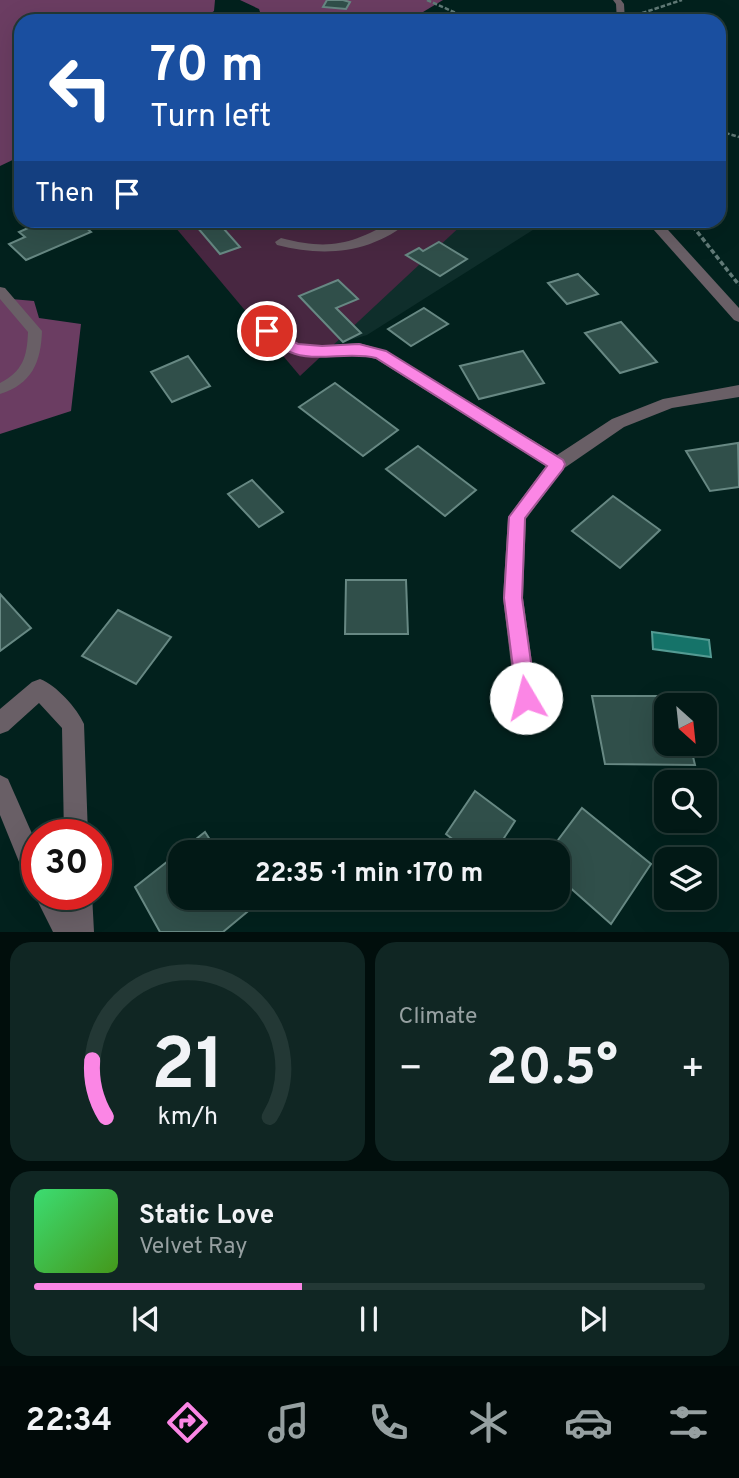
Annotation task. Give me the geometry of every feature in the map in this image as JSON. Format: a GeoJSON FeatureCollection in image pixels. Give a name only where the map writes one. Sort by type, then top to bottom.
{"type":"FeatureCollection","features":[{"type":"Feature","properties":{"kind":"street"},"geometry":{"type":"LineString","coordinates":[[658,228],[739,317]]}},
{"type":"Feature","properties":{"kind":"street"},"geometry":{"type":"LineString","coordinates":[[267,331],[295,349],[322,351],[359,348],[381,355],[557,464]]}},
{"type":"Feature","properties":{"kind":"street"},"geometry":{"type":"LineString","coordinates":[[526,698],[513,598],[517,517],[557,464],[618,423],[669,403],[739,391]]}},
{"type":"Feature","properties":{"kind":"street"},"geometry":{"type":"LineString","coordinates":[[0,723],[40,689],[73,724],[76,819]]}},
{"type":"Feature","properties":{"kind":"street"},"geometry":{"type":"LineString","coordinates":[[0,787],[21,837]]}},
{"type":"Feature","properties":{"kind":"street"},"geometry":{"type":"LineString","coordinates":[[55,910],[67,932]]}},
{"type":"Feature","properties":{"kind":"street"},"geometry":{"type":"LineString","coordinates":[[80,910],[81,932]]}},
{"type":"Feature","properties":{"kind":"lane"},"geometry":{"type":"LineString","coordinates":[[281,242],[309,250],[356,246],[390,228]]}},
{"type":"Feature","properties":{"kind":"lane"},"geometry":{"type":"LineString","coordinates":[[0,290],[35,331],[35,358],[22,379],[0,389]]}},
{"type":"Feature","properties":{"kind":"path"},"geometry":{"type":"LineString","coordinates":[[427,0],[456,14]]}},
{"type":"Feature","properties":{"kind":"path"},"geometry":{"type":"LineString","coordinates":[[639,14],[682,0]]}},
{"type":"Feature","properties":{"kind":"path"},"geometry":{"type":"LineString","coordinates":[[694,228],[739,285]]}},
{"type":"Feature","properties":{"kind":"shaded area"},"geometry":{"type":"Polygon","coordinates":[[[0,0],[215,0],[214,11],[210,14],[14,14],[14,159],[0,166],[0,0]]]}},
{"type":"Feature","properties":{"kind":"shaded area"},"geometry":{"type":"Polygon","coordinates":[[[240,0],[443,0],[420,14],[261,14],[259,9],[240,0]]]}},
{"type":"Feature","properties":{"kind":"shaded area"},"geometry":{"type":"Polygon","coordinates":[[[176,228],[459,228],[300,376],[176,228]]]}},
{"type":"Feature","properties":{"kind":"shaded area"},"geometry":{"type":"Polygon","coordinates":[[[222,228],[536,228],[367,335],[330,346],[222,228]]]}},
{"type":"Feature","properties":{"kind":"shaded area"},"geometry":{"type":"Polygon","coordinates":[[[0,298],[34,301],[39,318],[81,324],[71,411],[0,434],[0,298]]]}},
{"type":"Feature","properties":{"kind":"shaded area"},"geometry":{"type":"Polygon","coordinates":[[[652,632],[709,640],[711,657],[653,649],[652,632]]]}},
{"type":"Feature","properties":{"kind":"building"},"geometry":{"type":"Polygon","coordinates":[[[327,0],[350,2],[346,9],[323,7],[327,0]]]}},
{"type":"Feature","properties":{"kind":"building"},"geometry":{"type":"Polygon","coordinates":[[[28,228],[86,228],[91,232],[26,260],[9,244],[25,237],[19,232],[28,228]]]}},
{"type":"Feature","properties":{"kind":"building"},"geometry":{"type":"Polygon","coordinates":[[[198,228],[223,228],[240,247],[220,254],[198,228]]]}},
{"type":"Feature","properties":{"kind":"building"},"geometry":{"type":"Polygon","coordinates":[[[439,242],[467,259],[440,276],[406,255],[419,248],[423,251],[439,242]]]}},
{"type":"Feature","properties":{"kind":"building"},"geometry":{"type":"Polygon","coordinates":[[[578,274],[598,294],[567,304],[548,283],[578,274]]]}},
{"type":"Feature","properties":{"kind":"building"},"geometry":{"type":"Polygon","coordinates":[[[338,280],[358,299],[336,308],[361,333],[343,342],[299,296],[338,280]]]}},
{"type":"Feature","properties":{"kind":"building"},"geometry":{"type":"Polygon","coordinates":[[[424,308],[448,324],[411,346],[388,329],[424,308]]]}},
{"type":"Feature","properties":{"kind":"building"},"geometry":{"type":"Polygon","coordinates":[[[621,322],[657,362],[620,373],[585,333],[621,322]]]}},
{"type":"Feature","properties":{"kind":"building"},"geometry":{"type":"Polygon","coordinates":[[[523,351],[544,383],[479,399],[460,366],[523,351]]]}},
{"type":"Feature","properties":{"kind":"building"},"geometry":{"type":"Polygon","coordinates":[[[188,356],[210,386],[172,402],[151,372],[188,356]]]}},
{"type":"Feature","properties":{"kind":"building"},"geometry":{"type":"Polygon","coordinates":[[[335,383],[398,430],[363,456],[299,407],[335,383]]]}},
{"type":"Feature","properties":{"kind":"building"},"geometry":{"type":"Polygon","coordinates":[[[738,443],[739,487],[710,491],[686,451],[738,443]]]}},
{"type":"Feature","properties":{"kind":"building"},"geometry":{"type":"Polygon","coordinates":[[[418,446],[476,490],[445,516],[386,469],[418,446]]]}},
{"type":"Feature","properties":{"kind":"building"},"geometry":{"type":"Polygon","coordinates":[[[252,480],[283,512],[259,527],[228,494],[252,480]]]}},
{"type":"Feature","properties":{"kind":"building"},"geometry":{"type":"Polygon","coordinates":[[[613,496],[660,530],[620,568],[572,531],[613,496]]]}},
{"type":"Feature","properties":{"kind":"building"},"geometry":{"type":"Polygon","coordinates":[[[346,580],[406,580],[408,634],[345,634],[346,580]]]}},
{"type":"Feature","properties":{"kind":"building"},"geometry":{"type":"Polygon","coordinates":[[[0,594],[31,628],[0,651],[0,594]]]}},
{"type":"Feature","properties":{"kind":"building"},"geometry":{"type":"Polygon","coordinates":[[[118,610],[171,637],[136,684],[82,656],[118,610]]]}},
{"type":"Feature","properties":{"kind":"building"},"geometry":{"type":"Polygon","coordinates":[[[592,696],[654,696],[654,756],[693,756],[695,765],[605,764],[592,696]]]}},
{"type":"Feature","properties":{"kind":"building"},"geometry":{"type":"Polygon","coordinates":[[[475,791],[515,821],[503,840],[454,840],[446,834],[475,791]]]}},
{"type":"Feature","properties":{"kind":"building"},"geometry":{"type":"Polygon","coordinates":[[[582,808],[651,864],[611,924],[570,888],[570,840],[558,840],[582,808]]]}},
{"type":"Feature","properties":{"kind":"building"},"geometry":{"type":"Polygon","coordinates":[[[205,832],[210,840],[195,840],[205,832]]]}},
{"type":"Feature","properties":{"kind":"building"},"geometry":{"type":"Polygon","coordinates":[[[168,861],[168,910],[249,910],[223,932],[160,932],[135,887],[168,861]]]}},
{"type":"Feature","properties":{"kind":"route"},"geometry":{"type":"LineString","coordinates":[[267,331],[295,349],[322,351],[359,348],[381,355],[557,464],[517,517],[513,598],[526,698]]}}]}
